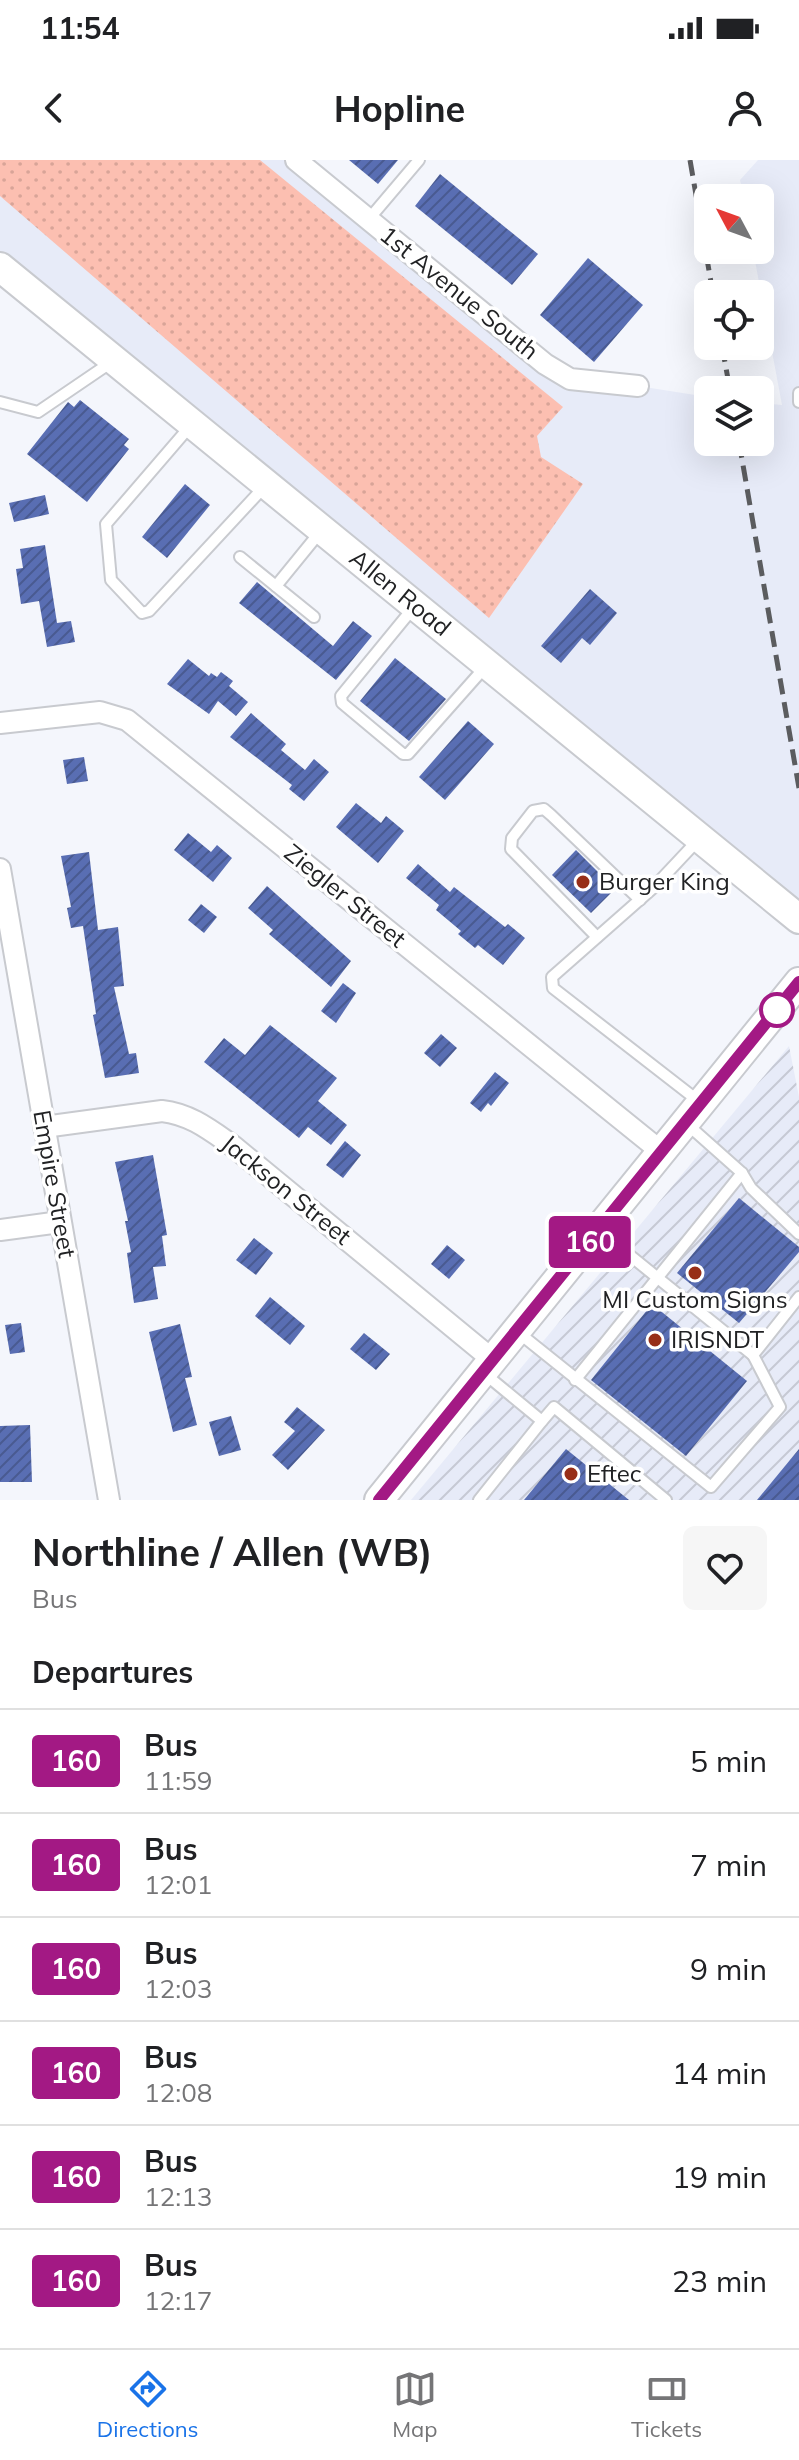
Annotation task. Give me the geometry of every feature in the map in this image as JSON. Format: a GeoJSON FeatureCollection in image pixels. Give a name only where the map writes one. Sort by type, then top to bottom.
{"type":"FeatureCollection","features":[{"type":"Feature","properties":{"kind":"main road","name":"Allen Road"},"geometry":{"type":"LineString","coordinates":[[0,267],[799,919]]}},
{"type":"Feature","properties":{"kind":"main road"},"geometry":{"type":"LineString","coordinates":[[379,1500],[799,982]]}},
{"type":"Feature","properties":{"kind":"street","name":"1st Avenue South"},"geometry":{"type":"LineString","coordinates":[[296,160],[545,364],[570,379],[638,386]]}},
{"type":"Feature","properties":{"kind":"street","name":"Ziegler Street"},"geometry":{"type":"LineString","coordinates":[[0,723],[100,712],[127,720],[663,1153]]}},
{"type":"Feature","properties":{"kind":"street","name":"Empire Street"},"geometry":{"type":"LineString","coordinates":[[0,869],[109,1500]]}},
{"type":"Feature","properties":{"kind":"street","name":"Jackson Street"},"geometry":{"type":"LineString","coordinates":[[44,1127],[162,1111],[194,1119],[233,1146],[488,1366]]}},
{"type":"Feature","properties":{"kind":"street"},"geometry":{"type":"LineString","coordinates":[[0,1230],[60,1222]]}},
{"type":"Feature","properties":{"kind":"lane"},"geometry":{"type":"LineString","coordinates":[[369,219],[419,160]]}},
{"type":"Feature","properties":{"kind":"lane"},"geometry":{"type":"LineString","coordinates":[[0,402],[38,412],[114,360]]}},
{"type":"Feature","properties":{"kind":"lane"},"geometry":{"type":"LineString","coordinates":[[799,393],[799,402]]}},
{"type":"Feature","properties":{"kind":"lane"},"geometry":{"type":"LineString","coordinates":[[192,423],[106,524],[111,580],[142,613],[149,611],[266,484]]}},
{"type":"Feature","properties":{"kind":"lane"},"geometry":{"type":"LineString","coordinates":[[276,586],[322,530]]}},
{"type":"Feature","properties":{"kind":"lane"},"geometry":{"type":"LineString","coordinates":[[240,557],[314,617]]}},
{"type":"Feature","properties":{"kind":"lane"},"geometry":{"type":"LineString","coordinates":[[415,605],[341,696],[342,703],[403,754],[408,754],[487,664]]}},
{"type":"Feature","properties":{"kind":"lane"},"geometry":{"type":"LineString","coordinates":[[597,937],[511,849],[512,838],[533,811],[544,809],[640,900]]}},
{"type":"Feature","properties":{"kind":"lane"},"geometry":{"type":"LineString","coordinates":[[700,838],[640,900],[552,977],[553,988],[694,1114],[751,1188],[799,1234]]}},
{"type":"Feature","properties":{"kind":"lane"},"geometry":{"type":"LineString","coordinates":[[575,1380],[742,1173]]}},
{"type":"Feature","properties":{"kind":"lane"},"geometry":{"type":"LineString","coordinates":[[517,1331],[711,1487],[780,1407],[753,1355],[599,1231]]}},
{"type":"Feature","properties":{"kind":"lane"},"geometry":{"type":"LineString","coordinates":[[753,1355],[799,1297]]}},
{"type":"Feature","properties":{"kind":"lane"},"geometry":{"type":"LineString","coordinates":[[488,1366],[542,1421]]}},
{"type":"Feature","properties":{"kind":"lane"},"geometry":{"type":"LineString","coordinates":[[479,1500],[554,1407],[666,1500]]}},
{"type":"Feature","properties":{"kind":"shaded area"},"geometry":{"type":"Polygon","coordinates":[[[0,160],[296,160],[545,364],[638,386],[694,395],[694,456],[774,456],[774,404],[782,405],[774,360],[774,280],[759,280],[756,264],[774,264],[774,184],[741,184],[740,180],[758,160],[799,160],[799,919],[0,267],[0,160]]]}},
{"type":"Feature","properties":{"kind":"shaded area"},"geometry":{"type":"Polygon","coordinates":[[[0,160],[260,160],[563,407],[537,436],[541,457],[583,484],[489,618],[0,196],[0,160]]]}},
{"type":"Feature","properties":{"kind":"shaded area"},"geometry":{"type":"Polygon","coordinates":[[[789,1046],[799,1097],[799,1500],[411,1500],[789,1046]]]}},
{"type":"Feature","properties":{"kind":"building"},"geometry":{"type":"Polygon","coordinates":[[[349,160],[398,160],[378,184],[349,160]]]}},
{"type":"Feature","properties":{"kind":"building"},"geometry":{"type":"Polygon","coordinates":[[[440,174],[538,254],[512,285],[415,206],[440,174]]]}},
{"type":"Feature","properties":{"kind":"building"},"geometry":{"type":"Polygon","coordinates":[[[588,258],[643,305],[594,362],[540,315],[588,258]]]}},
{"type":"Feature","properties":{"kind":"building"},"geometry":{"type":"Polygon","coordinates":[[[80,400],[129,439],[124,445],[129,449],[87,502],[27,454],[68,402],[74,407],[80,400]]]}},
{"type":"Feature","properties":{"kind":"building"},"geometry":{"type":"Polygon","coordinates":[[[185,484],[210,505],[167,558],[142,537],[185,484]]]}},
{"type":"Feature","properties":{"kind":"building"},"geometry":{"type":"Polygon","coordinates":[[[45,495],[49,514],[14,522],[9,503],[45,495]]]}},
{"type":"Feature","properties":{"kind":"building"},"geometry":{"type":"Polygon","coordinates":[[[45,545],[57,623],[71,621],[75,642],[47,647],[39,601],[21,604],[16,569],[23,568],[20,549],[45,545]]]}},
{"type":"Feature","properties":{"kind":"building"},"geometry":{"type":"Polygon","coordinates":[[[257,582],[333,646],[353,621],[372,636],[336,680],[239,603],[257,582]]]}},
{"type":"Feature","properties":{"kind":"building"},"geometry":{"type":"Polygon","coordinates":[[[590,589],[617,613],[590,645],[582,638],[561,663],[541,646],[590,589]]]}},
{"type":"Feature","properties":{"kind":"building"},"geometry":{"type":"Polygon","coordinates":[[[395,658],[446,699],[409,741],[360,701],[395,658]]]}},
{"type":"Feature","properties":{"kind":"building"},"geometry":{"type":"Polygon","coordinates":[[[188,659],[209,676],[211,673],[217,677],[221,672],[233,681],[229,686],[248,702],[236,716],[218,701],[209,714],[167,684],[188,659]]]}},
{"type":"Feature","properties":{"kind":"building"},"geometry":{"type":"Polygon","coordinates":[[[251,713],[286,744],[281,750],[305,770],[314,759],[329,772],[304,801],[289,789],[292,785],[230,737],[251,713]]]}},
{"type":"Feature","properties":{"kind":"building"},"geometry":{"type":"Polygon","coordinates":[[[468,721],[494,744],[445,800],[419,777],[468,721]]]}},
{"type":"Feature","properties":{"kind":"building"},"geometry":{"type":"Polygon","coordinates":[[[84,757],[88,781],[67,784],[63,760],[84,757]]]}},
{"type":"Feature","properties":{"kind":"building"},"geometry":{"type":"Polygon","coordinates":[[[356,803],[381,823],[386,816],[404,831],[378,863],[336,827],[356,803]]]}},
{"type":"Feature","properties":{"kind":"building"},"geometry":{"type":"Polygon","coordinates":[[[188,833],[211,852],[217,845],[232,858],[213,882],[174,850],[188,833]]]}},
{"type":"Feature","properties":{"kind":"building","name":"Burger King"},"geometry":{"type":"Polygon","coordinates":[[[576,850],[615,889],[591,913],[552,875],[576,850]]]}},
{"type":"Feature","properties":{"kind":"building"},"geometry":{"type":"Polygon","coordinates":[[[89,852],[98,930],[118,927],[124,986],[114,987],[129,1054],[136,1053],[139,1073],[105,1078],[93,1015],[96,1014],[83,926],[71,928],[67,908],[71,907],[61,856],[89,852]]]}},
{"type":"Feature","properties":{"kind":"building"},"geometry":{"type":"Polygon","coordinates":[[[418,864],[450,892],[454,887],[505,927],[508,924],[525,938],[503,965],[458,934],[461,931],[436,910],[439,905],[406,878],[418,864]]]}},
{"type":"Feature","properties":{"kind":"building"},"geometry":{"type":"Polygon","coordinates":[[[267,886],[351,961],[331,987],[269,934],[273,930],[248,908],[267,886]]]}},
{"type":"Feature","properties":{"kind":"building"},"geometry":{"type":"Polygon","coordinates":[[[201,904],[217,917],[204,933],[188,920],[201,904]]]}},
{"type":"Feature","properties":{"kind":"building"},"geometry":{"type":"Polygon","coordinates":[[[343,983],[356,993],[336,1023],[321,1011],[343,983]]]}},
{"type":"Feature","properties":{"kind":"building"},"geometry":{"type":"Polygon","coordinates":[[[270,1025],[337,1078],[318,1101],[347,1125],[331,1145],[308,1127],[299,1138],[204,1062],[224,1038],[245,1055],[270,1025]]]}},
{"type":"Feature","properties":{"kind":"building"},"geometry":{"type":"Polygon","coordinates":[[[441,1034],[457,1048],[440,1067],[424,1053],[441,1034]]]}},
{"type":"Feature","properties":{"kind":"building"},"geometry":{"type":"Polygon","coordinates":[[[495,1072],[509,1083],[491,1106],[488,1103],[481,1112],[470,1103],[495,1072]]]}},
{"type":"Feature","properties":{"kind":"building"},"geometry":{"type":"Polygon","coordinates":[[[345,1141],[361,1155],[343,1178],[326,1165],[345,1141]]]}},
{"type":"Feature","properties":{"kind":"building"},"geometry":{"type":"Polygon","coordinates":[[[153,1155],[167,1235],[162,1236],[166,1266],[153,1267],[158,1299],[134,1303],[127,1253],[131,1252],[125,1221],[128,1221],[115,1162],[153,1155]]]}},
{"type":"Feature","properties":{"kind":"building"},"geometry":{"type":"Polygon","coordinates":[[[739,1198],[799,1247],[799,1252],[739,1323],[677,1273],[739,1198]]]}},
{"type":"Feature","properties":{"kind":"building"},"geometry":{"type":"Polygon","coordinates":[[[254,1238],[273,1253],[256,1275],[236,1260],[254,1238]]]}},
{"type":"Feature","properties":{"kind":"building"},"geometry":{"type":"Polygon","coordinates":[[[447,1245],[465,1260],[449,1279],[431,1264],[447,1245]]]}},
{"type":"Feature","properties":{"kind":"building"},"geometry":{"type":"Polygon","coordinates":[[[270,1297],[305,1326],[290,1345],[255,1316],[270,1297]]]}},
{"type":"Feature","properties":{"kind":"building"},"geometry":{"type":"Polygon","coordinates":[[[652,1304],[747,1381],[686,1456],[591,1380],[652,1304]]]}},
{"type":"Feature","properties":{"kind":"building"},"geometry":{"type":"Polygon","coordinates":[[[21,1323],[25,1352],[10,1354],[5,1325],[21,1323]]]}},
{"type":"Feature","properties":{"kind":"building"},"geometry":{"type":"Polygon","coordinates":[[[180,1324],[192,1377],[185,1378],[197,1425],[173,1432],[149,1332],[180,1324]]]}},
{"type":"Feature","properties":{"kind":"building"},"geometry":{"type":"Polygon","coordinates":[[[364,1333],[390,1354],[376,1370],[350,1349],[364,1333]]]}},
{"type":"Feature","properties":{"kind":"building"},"geometry":{"type":"Polygon","coordinates":[[[297,1407],[325,1430],[288,1470],[272,1455],[295,1431],[284,1422],[297,1407]]]}},
{"type":"Feature","properties":{"kind":"building"},"geometry":{"type":"Polygon","coordinates":[[[231,1416],[241,1450],[219,1456],[209,1422],[231,1416]]]}},
{"type":"Feature","properties":{"kind":"building"},"geometry":{"type":"Polygon","coordinates":[[[30,1425],[32,1482],[0,1482],[0,1426],[30,1425]]]}},
{"type":"Feature","properties":{"kind":"building","name":"Eftec"},"geometry":{"type":"Polygon","coordinates":[[[566,1449],[629,1500],[524,1500],[566,1449]]]}},
{"type":"Feature","properties":{"kind":"building"},"geometry":{"type":"Polygon","coordinates":[[[799,1449],[799,1500],[757,1500],[799,1449]]]}},
{"type":"Feature","properties":{"kind":"railway"},"geometry":{"type":"LineString","coordinates":[[690,160],[711,280]]}},
{"type":"Feature","properties":{"kind":"railway"},"geometry":{"type":"LineString","coordinates":[[725,360],[727,376]]}},
{"type":"Feature","properties":{"kind":"railway"},"geometry":{"type":"LineString","coordinates":[[741,456],[799,788]]}},
{"type":"Feature","properties":{"kind":"bus line","name":"160"},"geometry":{"type":"LineString","coordinates":[[379,1500],[799,982]]}},
{"type":"Feature","properties":{"kind":"place","name":"Burger King"},"geometry":{"type":"Point","coordinates":[583,882]}},
{"type":"Feature","properties":{"kind":"place","name":"MI Custom Signs"},"geometry":{"type":"Point","coordinates":[695,1273]}},
{"type":"Feature","properties":{"kind":"place","name":"IRISNDT"},"geometry":{"type":"Point","coordinates":[655,1340]}},
{"type":"Feature","properties":{"kind":"place","name":"Eftec"},"geometry":{"type":"Point","coordinates":[571,1474]}}]}
